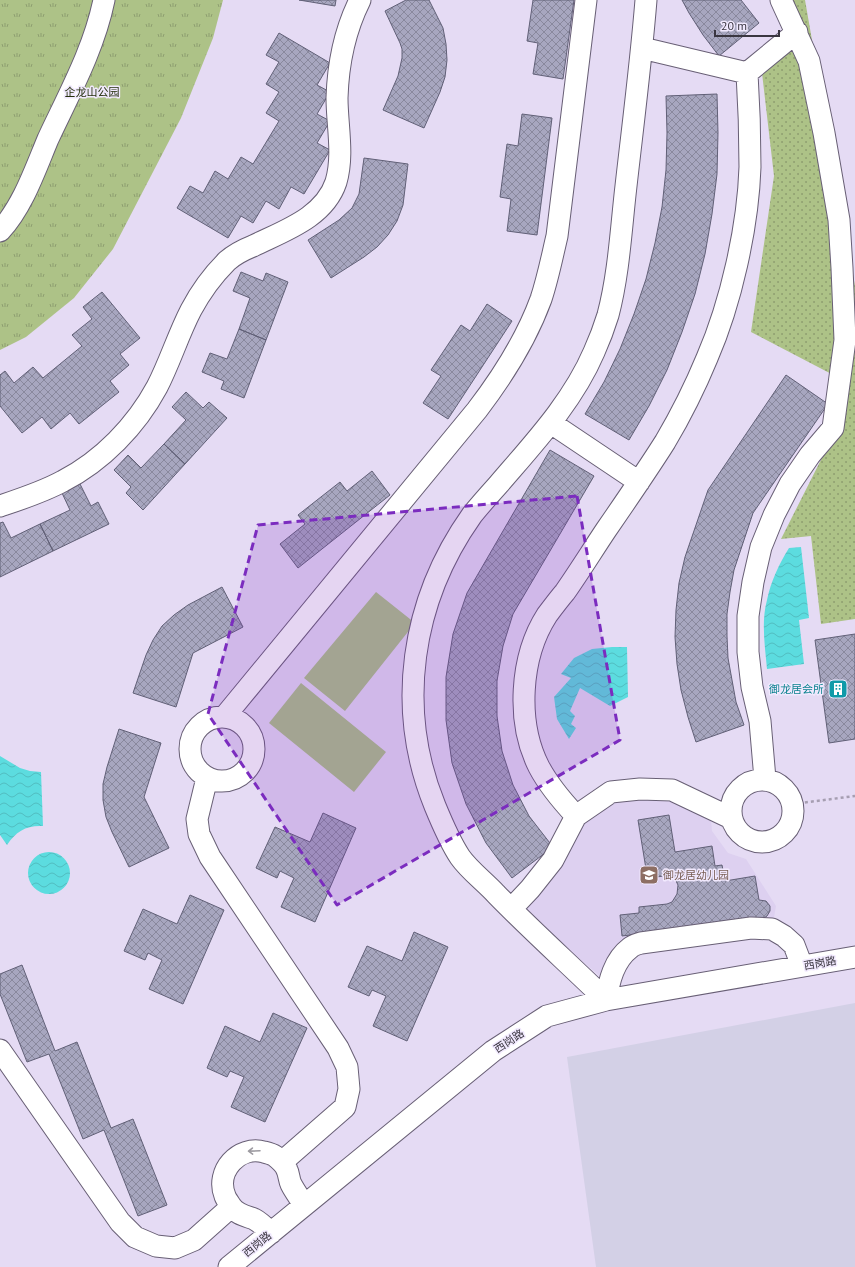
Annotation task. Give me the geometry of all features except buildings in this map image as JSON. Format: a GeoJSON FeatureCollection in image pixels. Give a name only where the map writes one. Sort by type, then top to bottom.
{"type":"FeatureCollection","features":[{"type":"Feature","properties":{"kind":"street"},"geometry":{"type":"LineString","coordinates":[[0,231],[8,222],[24,193],[83,63],[100,17],[104,0]]}},
{"type":"Feature","properties":{"kind":"street"},"geometry":{"type":"LineString","coordinates":[[0,506],[32,495],[63,481],[91,463],[116,441],[138,415],[156,387],[191,310],[212,277],[233,255],[311,216],[326,201],[336,183],[339,162],[337,98],[341,59],[348,29],[360,0]]}},
{"type":"Feature","properties":{"kind":"street"},"geometry":{"type":"LineString","coordinates":[[225,716],[477,410],[507,368],[529,328],[543,292],[557,236],[586,0]]}},
{"type":"Feature","properties":{"kind":"street"},"geometry":{"type":"LineString","coordinates":[[606,1000],[511,909],[461,858],[443,826],[429,792],[419,757],[414,720],[413,684],[416,647],[424,611],[437,576],[453,543],[474,513],[551,423],[577,384],[593,355],[607,318],[616,278],[646,0]]}},
{"type":"Feature","properties":{"kind":"street"},"geometry":{"type":"LineString","coordinates":[[765,779],[760,721],[752,687],[748,652],[748,616],[753,582],[762,548],[774,515],[790,484],[810,455],[833,428],[845,340],[839,220],[824,133],[810,61],[781,0]]}},
{"type":"Feature","properties":{"kind":"street"},"geometry":{"type":"LineString","coordinates":[[747,73],[797,32]]}},
{"type":"Feature","properties":{"kind":"street"},"geometry":{"type":"LineString","coordinates":[[642,48],[747,73]]}},
{"type":"Feature","properties":{"kind":"street"},"geometry":{"type":"LineString","coordinates":[[576,816],[555,793],[539,766],[528,737],[524,706],[525,674],[533,644],[547,615],[566,591],[665,442],[688,400],[708,356],[726,304],[736,264],[742,230],[749,176],[750,121],[747,73]]}},
{"type":"Feature","properties":{"kind":"street"},"geometry":{"type":"LineString","coordinates":[[551,423],[639,482]]}},
{"type":"Feature","properties":{"kind":"street"},"geometry":{"type":"LineString","coordinates":[[225,716],[235,719],[244,725],[250,733],[254,744],[253,755],[251,764],[238,777],[227,781],[218,781],[207,778],[194,766],[189,750],[191,739],[196,728],[212,718],[225,716]]}},
{"type":"Feature","properties":{"kind":"street"},"geometry":{"type":"LineString","coordinates":[[207,778],[197,819],[199,834],[210,857],[338,1048],[347,1067],[349,1088],[345,1106],[282,1162]]}},
{"type":"Feature","properties":{"kind":"street"},"geometry":{"type":"LineString","coordinates":[[765,779],[775,782],[783,787],[793,804],[794,815],[790,826],[783,834],[774,840],[764,842],[753,841],[743,836],[736,828],[731,818],[731,808],[733,798],[738,790],[755,780],[765,779]]}},
{"type":"Feature","properties":{"kind":"street"},"geometry":{"type":"LineString","coordinates":[[511,909],[530,889],[553,860],[576,816],[611,792],[640,789],[672,790],[731,818]]}},
{"type":"Feature","properties":{"kind":"street"},"geometry":{"type":"LineString","coordinates":[[606,1000],[610,978],[620,959],[630,947],[642,943],[751,928],[772,929],[784,936],[794,945],[802,966]]}},
{"type":"Feature","properties":{"kind":"street","name":"西岗路"},"geometry":{"type":"LineString","coordinates":[[229,1267],[493,1051],[546,1016],[606,1000],[855,957]]}},
{"type":"Feature","properties":{"kind":"street"},"geometry":{"type":"LineString","coordinates":[[0,1050],[120,1222],[135,1237],[156,1246],[175,1248],[194,1240],[231,1207]]}},
{"type":"Feature","properties":{"kind":"street"},"geometry":{"type":"LineString","coordinates":[[271,1232],[255,1220],[244,1216],[231,1207],[224,1195],[223,1177],[231,1161],[239,1154],[246,1151],[257,1150],[274,1155],[282,1162],[287,1170],[290,1183],[304,1205]]}},
{"type":"Feature","properties":{"kind":"path"},"geometry":{"type":"LineString","coordinates":[[793,804],[855,796]]}},
{"type":"Feature","properties":{"kind":"highlighted area"},"geometry":{"type":"Polygon","coordinates":[[[577,496],[620,740],[337,905],[208,714],[258,525],[577,496]]]}},
{"type":"Feature","properties":{"kind":"shaded area","name":"御龙居幼儿园"},"geometry":{"type":"Polygon","coordinates":[[[640,789],[710,808],[712,831],[728,853],[746,859],[776,906],[772,929],[641,943],[601,977],[567,948],[511,909],[576,816],[640,789]]]}},
{"type":"Feature","properties":{"kind":"shaded area"},"geometry":{"type":"Polygon","coordinates":[[[855,1003],[855,1267],[596,1267],[567,1057],[855,1003]]]}},
{"type":"Feature","properties":{"kind":"green space","name":"企龙山公园"},"geometry":{"type":"Polygon","coordinates":[[[0,0],[223,0],[213,38],[181,118],[113,249],[74,298],[26,337],[0,350],[0,0]]]}},
{"type":"Feature","properties":{"kind":"green space"},"geometry":{"type":"Polygon","coordinates":[[[771,0],[805,0],[855,286],[855,619],[821,624],[811,536],[781,539],[837,428],[841,379],[751,332],[774,176],[762,73],[791,45],[771,0]]]}},
{"type":"Feature","properties":{"kind":"green space"},"geometry":{"type":"Polygon","coordinates":[[[376,592],[415,623],[345,711],[304,678],[376,592]]]}},
{"type":"Feature","properties":{"kind":"green space"},"geometry":{"type":"Polygon","coordinates":[[[301,683],[386,752],[354,792],[269,723],[301,683]]]}},
{"type":"Feature","properties":{"kind":"water"},"geometry":{"type":"Polygon","coordinates":[[[801,547],[809,618],[799,620],[804,664],[767,669],[764,617],[769,593],[776,573],[789,548],[801,547]]]}},
{"type":"Feature","properties":{"kind":"water"},"geometry":{"type":"Polygon","coordinates":[[[627,647],[628,697],[610,706],[580,688],[570,711],[575,716],[571,724],[576,728],[569,739],[557,719],[554,697],[571,678],[561,674],[574,658],[592,649],[627,647]]]}},
{"type":"Feature","properties":{"kind":"water"},"geometry":{"type":"Polygon","coordinates":[[[0,756],[20,768],[41,772],[43,826],[22,830],[10,840],[7,845],[0,835],[0,756]]]}},
{"type":"Feature","properties":{"kind":"water"},"geometry":{"type":"Polygon","coordinates":[[[49,852],[64,858],[70,873],[64,888],[49,894],[34,888],[28,873],[34,858],[49,852]]]}},
{"type":"Feature","properties":{"kind":"place","name":"御龙居会所"},"geometry":{"type":"Point","coordinates":[838,689]}},
{"type":"Feature","properties":{"kind":"place","name":"御龙居幼儿园"},"geometry":{"type":"Point","coordinates":[649,875]}}]}
